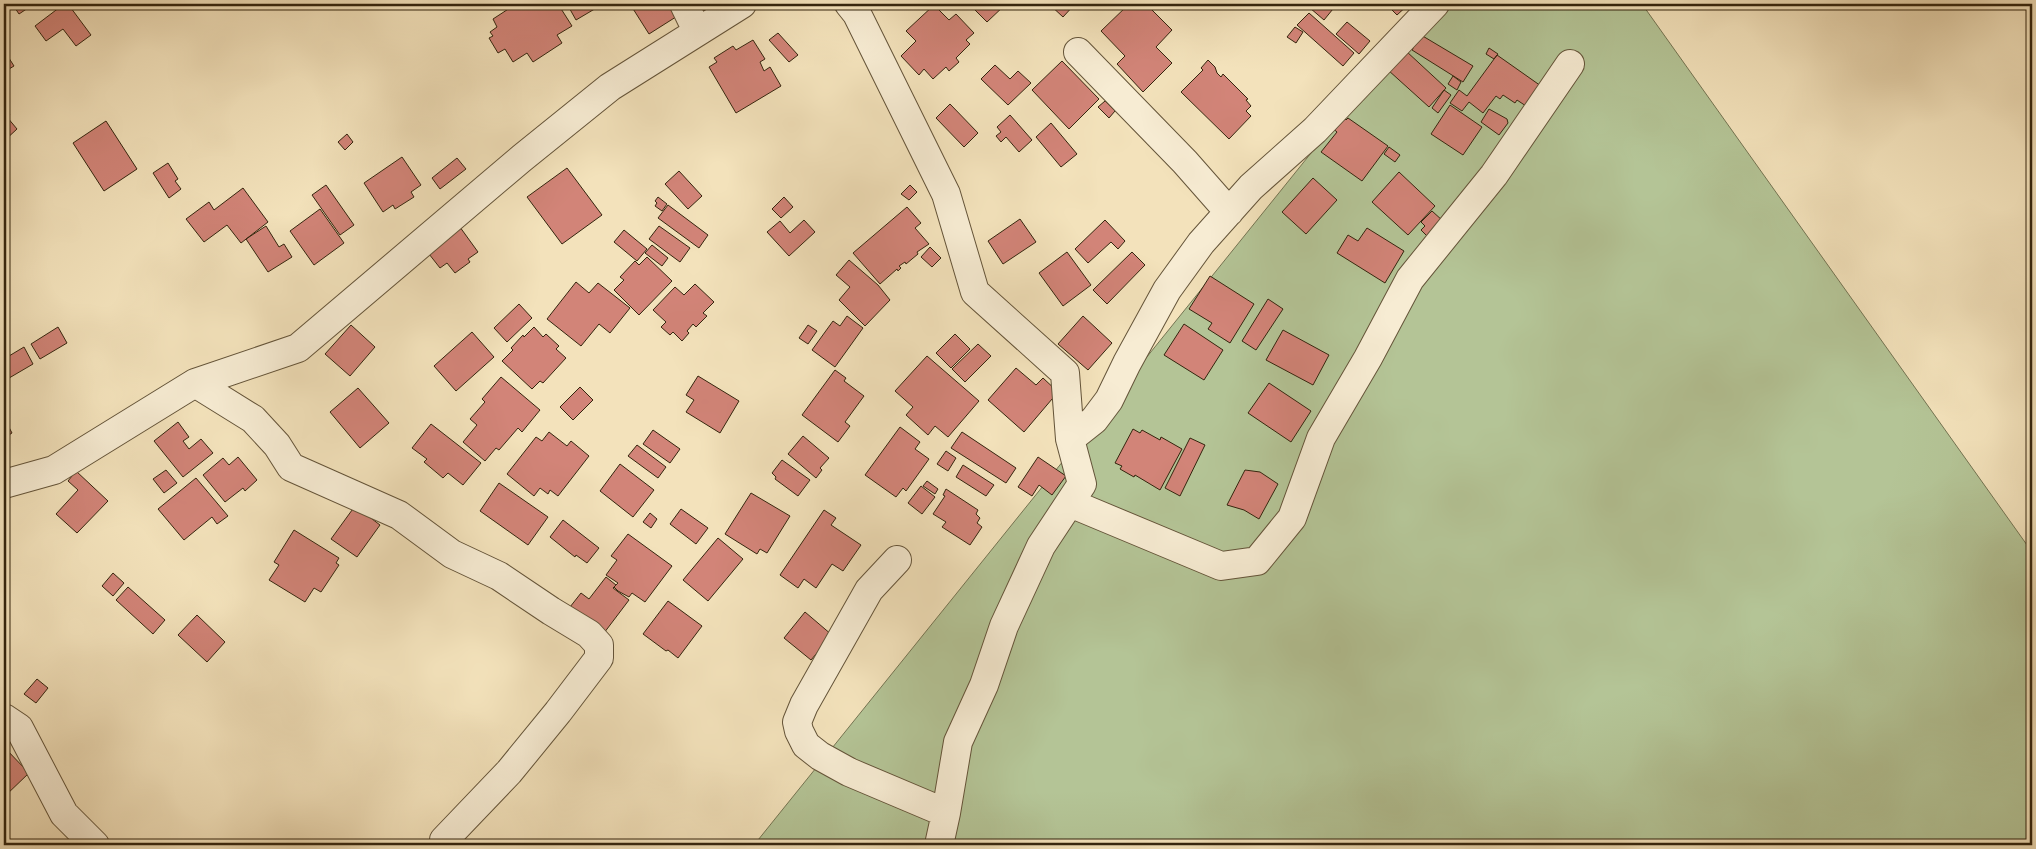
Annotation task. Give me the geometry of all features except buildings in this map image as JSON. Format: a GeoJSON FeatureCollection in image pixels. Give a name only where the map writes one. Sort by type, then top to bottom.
{"type":"FeatureCollection","features":[{"type":"Feature","properties":{"kind":"street"},"geometry":{"type":"LineString","coordinates":[[684,4],[698,31]]}},
{"type":"Feature","properties":{"kind":"street"},"geometry":{"type":"LineString","coordinates":[[4,484],[54,470],[195,383],[298,348],[522,158],[610,87],[742,4]]}},
{"type":"Feature","properties":{"kind":"street"},"geometry":{"type":"LineString","coordinates":[[1070,439],[1094,420],[1109,400],[1127,362],[1168,290],[1201,243],[1251,187],[1315,130],[1435,4]]}},
{"type":"Feature","properties":{"kind":"street"},"geometry":{"type":"LineString","coordinates":[[855,7],[946,194],[975,292],[1065,373],[1070,439],[1082,484],[1041,546],[1004,626],[984,684],[958,742],[946,813],[938,845]]}},
{"type":"Feature","properties":{"kind":"street"},"geometry":{"type":"LineString","coordinates":[[1078,52],[1185,162],[1229,212]]}},
{"type":"Feature","properties":{"kind":"street"},"geometry":{"type":"LineString","coordinates":[[1070,503],[1221,566],[1257,561],[1292,518],[1322,438],[1368,358],[1410,279],[1494,175],[1570,64]]}},
{"type":"Feature","properties":{"kind":"street"},"geometry":{"type":"LineString","coordinates":[[195,383],[253,419],[276,445],[291,467],[399,515],[452,554],[499,576],[589,634],[599,645],[599,658],[558,712],[509,772],[444,840]]}},
{"type":"Feature","properties":{"kind":"street"},"geometry":{"type":"LineString","coordinates":[[897,560],[869,590],[804,705],[797,722],[806,745],[820,756],[849,772],[946,813]]}},
{"type":"Feature","properties":{"kind":"street"},"geometry":{"type":"LineString","coordinates":[[4,718],[19,728],[64,814],[95,845]]}},
{"type":"Feature","properties":{"kind":"green space"},"geometry":{"type":"Polygon","coordinates":[[[1431,4],[1642,4],[2032,552],[2032,845],[754,845],[1431,4]]]}}]}
